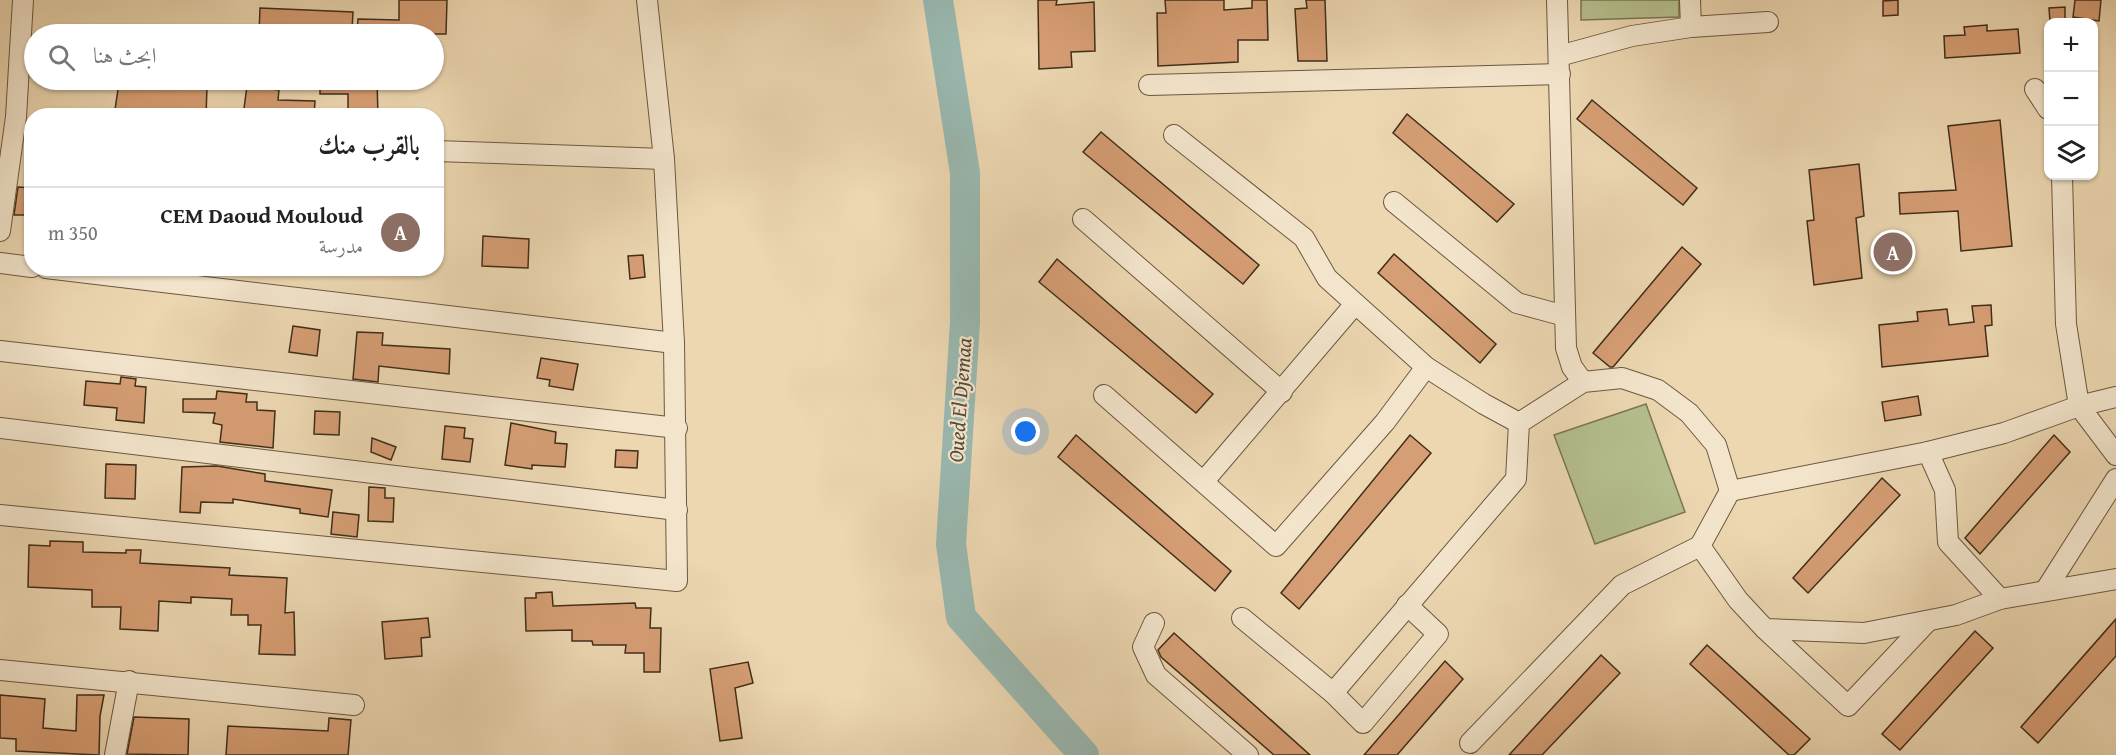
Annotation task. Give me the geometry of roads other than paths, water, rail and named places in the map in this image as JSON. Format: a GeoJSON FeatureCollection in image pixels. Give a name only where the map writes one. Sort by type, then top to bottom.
{"type":"FeatureCollection","features":[{"type":"Feature","properties":{"kind":"street"},"geometry":{"type":"LineString","coordinates":[[0,231],[24,118],[23,0]]}},
{"type":"Feature","properties":{"kind":"street"},"geometry":{"type":"LineString","coordinates":[[0,515],[677,581],[677,428],[674,344],[664,159],[647,0]]}},
{"type":"Feature","properties":{"kind":"street"},"geometry":{"type":"LineString","coordinates":[[1557,0],[1566,348],[1572,367],[1583,382]]}},
{"type":"Feature","properties":{"kind":"street"},"geometry":{"type":"LineString","coordinates":[[1690,0],[1691,27]]}},
{"type":"Feature","properties":{"kind":"street"},"geometry":{"type":"LineString","coordinates":[[1149,85],[1559,65],[1632,36],[1691,27],[1768,22]]}},
{"type":"Feature","properties":{"kind":"street"},"geometry":{"type":"LineString","coordinates":[[2035,89],[2044,102]]}},
{"type":"Feature","properties":{"kind":"street"},"geometry":{"type":"LineString","coordinates":[[1174,135],[1304,238],[1327,278],[1425,367],[1519,423]]}},
{"type":"Feature","properties":{"kind":"street"},"geometry":{"type":"LineString","coordinates":[[444,151],[664,159]]}},
{"type":"Feature","properties":{"kind":"street"},"geometry":{"type":"LineString","coordinates":[[2062,180],[2066,324],[2079,406],[2116,454]]}},
{"type":"Feature","properties":{"kind":"street"},"geometry":{"type":"LineString","coordinates":[[1394,202],[1517,303],[1565,316]]}},
{"type":"Feature","properties":{"kind":"street"},"geometry":{"type":"LineString","coordinates":[[1083,219],[1282,392]]}},
{"type":"Feature","properties":{"kind":"street"},"geometry":{"type":"LineString","coordinates":[[0,263],[24,266]]}},
{"type":"Feature","properties":{"kind":"street"},"geometry":{"type":"LineString","coordinates":[[112,276],[674,344]]}},
{"type":"Feature","properties":{"kind":"street"},"geometry":{"type":"LineString","coordinates":[[1204,481],[1355,304]]}},
{"type":"Feature","properties":{"kind":"street"},"geometry":{"type":"LineString","coordinates":[[0,351],[677,428]]}},
{"type":"Feature","properties":{"kind":"street"},"geometry":{"type":"LineString","coordinates":[[1104,395],[1276,546],[1385,422],[1425,367]]}},
{"type":"Feature","properties":{"kind":"street"},"geometry":{"type":"LineString","coordinates":[[1470,743],[1622,585],[1700,546],[1730,491],[1716,445],[1689,412],[1658,390],[1622,378],[1583,382],[1519,423]]}},
{"type":"Feature","properties":{"kind":"street"},"geometry":{"type":"LineString","coordinates":[[1730,491],[1928,452],[2004,433],[2079,406],[2116,397]]}},
{"type":"Feature","properties":{"kind":"street"},"geometry":{"type":"LineString","coordinates":[[1333,693],[1516,479],[1519,423]]}},
{"type":"Feature","properties":{"kind":"street"},"geometry":{"type":"LineString","coordinates":[[0,428],[677,510]]}},
{"type":"Feature","properties":{"kind":"street"},"geometry":{"type":"LineString","coordinates":[[1928,452],[1945,490],[1948,542],[2000,599]]}},
{"type":"Feature","properties":{"kind":"street"},"geometry":{"type":"LineString","coordinates":[[2045,591],[2116,479]]}},
{"type":"Feature","properties":{"kind":"street"},"geometry":{"type":"LineString","coordinates":[[1700,546],[1738,600],[1765,629],[1848,706],[1928,621]]}},
{"type":"Feature","properties":{"kind":"street"},"geometry":{"type":"LineString","coordinates":[[1765,629],[1864,633],[1928,621],[2000,599],[2116,579]]}},
{"type":"Feature","properties":{"kind":"street"},"geometry":{"type":"LineString","coordinates":[[1242,618],[1333,693],[1364,723],[1438,634],[1407,605]]}},
{"type":"Feature","properties":{"kind":"street"},"geometry":{"type":"LineString","coordinates":[[1154,623],[1143,647],[1156,675],[1248,755]]}},
{"type":"Feature","properties":{"kind":"street"},"geometry":{"type":"LineString","coordinates":[[0,670],[354,705]]}},
{"type":"Feature","properties":{"kind":"street"},"geometry":{"type":"LineString","coordinates":[[115,755],[129,681]]}},
{"type":"Feature","properties":{"kind":"waterway","name":"Oued El Djemaa"},"geometry":{"type":"LineString","coordinates":[[938,0],[965,173],[965,322],[951,544],[961,617],[1084,755]]}},
{"type":"Feature","properties":{"kind":"place","name":"CEM Daoud Mouloud"},"geometry":{"type":"Point","coordinates":[1893,252]}}]}
